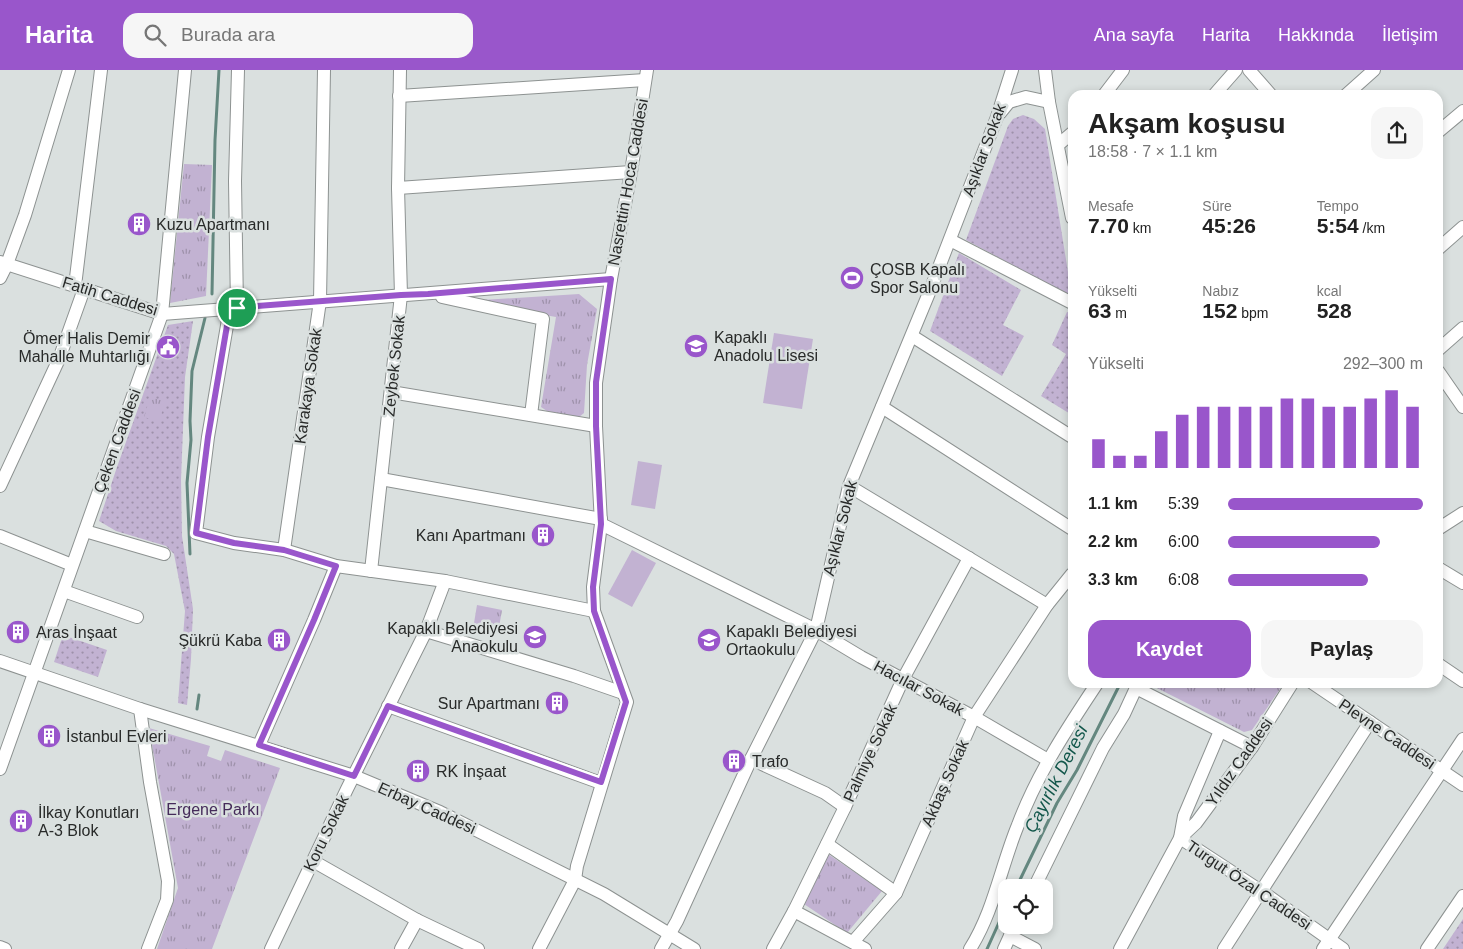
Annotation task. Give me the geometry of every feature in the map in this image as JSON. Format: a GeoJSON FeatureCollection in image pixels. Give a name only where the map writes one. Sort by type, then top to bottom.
{"type":"FeatureCollection","features":[{"type":"Feature","properties":{"kind":"street"},"geometry":{"type":"LineString","coordinates":[[0,278],[4,263],[25,215],[69,70]]}},
{"type":"Feature","properties":{"kind":"street"},"geometry":{"type":"LineString","coordinates":[[0,486],[59,358],[79,287],[101,70]]}},
{"type":"Feature","properties":{"kind":"street","name":"Çeken Caddesi"},"geometry":{"type":"LineString","coordinates":[[0,770],[162,314],[184,70]]}},
{"type":"Feature","properties":{"kind":"street"},"geometry":{"type":"LineString","coordinates":[[238,70],[234,308],[208,437],[196,533],[234,543],[284,550],[336,566],[445,581],[594,611]]}},
{"type":"Feature","properties":{"kind":"street","name":"Karakaya Sokak"},"geometry":{"type":"LineString","coordinates":[[284,550],[320,301],[324,70]]}},
{"type":"Feature","properties":{"kind":"street","name":"Zeybek Sokak"},"geometry":{"type":"LineString","coordinates":[[371,571],[401,295],[398,188],[400,70]]}},
{"type":"Feature","properties":{"kind":"street","name":"Aşıklar Sokak"},"geometry":{"type":"LineString","coordinates":[[660,949],[677,921],[751,759],[816,630],[849,486],[950,240],[997,117],[1012,70]]}},
{"type":"Feature","properties":{"kind":"street"},"geometry":{"type":"LineString","coordinates":[[1045,70],[1049,102],[1068,197]]}},
{"type":"Feature","properties":{"kind":"street"},"geometry":{"type":"LineString","coordinates":[[1108,90],[1123,70]]}},
{"type":"Feature","properties":{"kind":"street"},"geometry":{"type":"LineString","coordinates":[[1218,90],[1236,70]]}},
{"type":"Feature","properties":{"kind":"street"},"geometry":{"type":"LineString","coordinates":[[1249,70],[1267,90]]}},
{"type":"Feature","properties":{"kind":"street"},"geometry":{"type":"LineString","coordinates":[[1352,90],[1374,70]]}},
{"type":"Feature","properties":{"kind":"street"},"geometry":{"type":"LineString","coordinates":[[399,96],[646,75]]}},
{"type":"Feature","properties":{"kind":"street","name":"Nasrettin Hoca Caddesi"},"geometry":{"type":"LineString","coordinates":[[623,693],[594,611],[593,587],[601,521],[596,426],[596,382],[611,279],[631,172],[646,75]]}},
{"type":"Feature","properties":{"kind":"street"},"geometry":{"type":"LineString","coordinates":[[997,117],[1009,102],[1026,97],[1049,102]]}},
{"type":"Feature","properties":{"kind":"street"},"geometry":{"type":"LineString","coordinates":[[1443,128],[1463,111]]}},
{"type":"Feature","properties":{"kind":"street"},"geometry":{"type":"LineString","coordinates":[[1058,145],[1068,136]]}},
{"type":"Feature","properties":{"kind":"street"},"geometry":{"type":"LineString","coordinates":[[398,188],[631,172]]}},
{"type":"Feature","properties":{"kind":"street"},"geometry":{"type":"LineString","coordinates":[[1443,244],[1463,226]]}},
{"type":"Feature","properties":{"kind":"street"},"geometry":{"type":"LineString","coordinates":[[950,240],[1068,301]]}},
{"type":"Feature","properties":{"kind":"street","name":"Fatih Caddesi"},"geometry":{"type":"LineString","coordinates":[[4,263],[162,314],[611,279]]}},
{"type":"Feature","properties":{"kind":"street"},"geometry":{"type":"LineString","coordinates":[[428,294],[543,319],[531,415]]}},
{"type":"Feature","properties":{"kind":"street"},"geometry":{"type":"LineString","coordinates":[[1443,346],[1463,328]]}},
{"type":"Feature","properties":{"kind":"street"},"geometry":{"type":"LineString","coordinates":[[912,336],[1068,434]]}},
{"type":"Feature","properties":{"kind":"street"},"geometry":{"type":"LineString","coordinates":[[1443,378],[1463,407]]}},
{"type":"Feature","properties":{"kind":"street"},"geometry":{"type":"LineString","coordinates":[[391,392],[596,426]]}},
{"type":"Feature","properties":{"kind":"street"},"geometry":{"type":"LineString","coordinates":[[882,407],[1068,526]]}},
{"type":"Feature","properties":{"kind":"street","name":"Hacılar Sokak"},"geometry":{"type":"LineString","coordinates":[[381,480],[601,521],[816,630],[861,657],[974,717],[1048,760]]}},
{"type":"Feature","properties":{"kind":"street"},"geometry":{"type":"LineString","coordinates":[[849,486],[1047,604]]}},
{"type":"Feature","properties":{"kind":"street"},"geometry":{"type":"LineString","coordinates":[[1443,523],[1463,513]]}},
{"type":"Feature","properties":{"kind":"street"},"geometry":{"type":"LineString","coordinates":[[1443,525],[1463,524]]}},
{"type":"Feature","properties":{"kind":"street"},"geometry":{"type":"LineString","coordinates":[[85,530],[164,554]]}},
{"type":"Feature","properties":{"kind":"street"},"geometry":{"type":"LineString","coordinates":[[0,536],[72,566]]}},
{"type":"Feature","properties":{"kind":"street","name":"Palmiye Sokak"},"geometry":{"type":"LineString","coordinates":[[773,949],[794,911],[845,807],[903,679],[969,558]]}},
{"type":"Feature","properties":{"kind":"street"},"geometry":{"type":"LineString","coordinates":[[259,745],[336,566]]}},
{"type":"Feature","properties":{"kind":"street"},"geometry":{"type":"LineString","coordinates":[[1443,571],[1463,583]]}},
{"type":"Feature","properties":{"kind":"street","name":"Akbaş Sokak"},"geometry":{"type":"LineString","coordinates":[[852,942],[896,892],[974,717],[1047,604],[1068,579]]}},
{"type":"Feature","properties":{"kind":"street","name":"Koru Sokak"},"geometry":{"type":"LineString","coordinates":[[271,949],[426,631],[445,581]]}},
{"type":"Feature","properties":{"kind":"street"},"geometry":{"type":"LineString","coordinates":[[64,591],[137,617]]}},
{"type":"Feature","properties":{"kind":"street"},"geometry":{"type":"LineString","coordinates":[[426,631],[574,676],[623,693],[626,702],[601,782],[577,866],[575,880],[539,949]]}},
{"type":"Feature","properties":{"kind":"street","name":"Erbay Caddesi"},"geometry":{"type":"LineString","coordinates":[[0,660],[140,708],[354,776],[440,812],[604,894],[694,949]]}},
{"type":"Feature","properties":{"kind":"street"},"geometry":{"type":"LineString","coordinates":[[1443,667],[1463,681]]}},
{"type":"Feature","properties":{"kind":"street"},"geometry":{"type":"LineString","coordinates":[[970,949],[988,915],[1018,824],[1048,760],[1094,688]]}},
{"type":"Feature","properties":{"kind":"street"},"geometry":{"type":"LineString","coordinates":[[1038,879],[1103,748],[1124,714],[1136,688],[1252,747]]}},
{"type":"Feature","properties":{"kind":"street","name":"Yıldız Caddesi"},"geometry":{"type":"LineString","coordinates":[[1120,949],[1180,838],[1196,822],[1252,747],[1289,688]]}},
{"type":"Feature","properties":{"kind":"street","name":"Plevne Caddesi"},"geometry":{"type":"LineString","coordinates":[[1320,688],[1463,785]]}},
{"type":"Feature","properties":{"kind":"street"},"geometry":{"type":"LineString","coordinates":[[388,706],[601,782]]}},
{"type":"Feature","properties":{"kind":"street"},"geometry":{"type":"LineString","coordinates":[[140,708],[150,782],[168,882],[167,900],[148,949]]}},
{"type":"Feature","properties":{"kind":"street"},"geometry":{"type":"LineString","coordinates":[[1224,949],[1370,722]]}},
{"type":"Feature","properties":{"kind":"street","name":"Yıldız Caddesi"},"geometry":{"type":"LineString","coordinates":[[1180,838],[1184,816],[1220,731]]}},
{"type":"Feature","properties":{"kind":"street"},"geometry":{"type":"LineString","coordinates":[[1326,944],[1463,739]]}},
{"type":"Feature","properties":{"kind":"street"},"geometry":{"type":"LineString","coordinates":[[751,759],[824,793],[845,807]]}},
{"type":"Feature","properties":{"kind":"street","name":"Turgut Özal Caddesi"},"geometry":{"type":"LineString","coordinates":[[1180,838],[1261,891],[1326,944],[1343,949]]}},
{"type":"Feature","properties":{"kind":"street"},"geometry":{"type":"LineString","coordinates":[[826,844],[896,892]]}},
{"type":"Feature","properties":{"kind":"street"},"geometry":{"type":"LineString","coordinates":[[313,861],[417,920],[478,949]]}},
{"type":"Feature","properties":{"kind":"street"},"geometry":{"type":"LineString","coordinates":[[1427,949],[1463,896]]}},
{"type":"Feature","properties":{"kind":"street"},"geometry":{"type":"LineString","coordinates":[[794,911],[865,949]]}},
{"type":"Feature","properties":{"kind":"street"},"geometry":{"type":"LineString","coordinates":[[402,949],[417,920]]}},
{"type":"Feature","properties":{"kind":"street"},"geometry":{"type":"LineString","coordinates":[[1004,949],[1011,934]]}},
{"type":"Feature","properties":{"kind":"street"},"geometry":{"type":"LineString","coordinates":[[1018,934],[1035,949]]}},
{"type":"Feature","properties":{"kind":"street"},"geometry":{"type":"LineString","coordinates":[[0,947],[5,949]]}},
{"type":"Feature","properties":{"kind":"green space"},"geometry":{"type":"Polygon","coordinates":[[[1023,115],[1034,119],[1045,129],[1068,272],[1068,295],[966,240],[1008,126],[1013,119],[1023,115]]]}},
{"type":"Feature","properties":{"kind":"green space"},"geometry":{"type":"Polygon","coordinates":[[[184,164],[212,165],[206,296],[170,303],[184,164]]]}},
{"type":"Feature","properties":{"kind":"green space"},"geometry":{"type":"Polygon","coordinates":[[[959,253],[1021,290],[1003,325],[1024,336],[1002,376],[930,331],[959,253]]]}},
{"type":"Feature","properties":{"kind":"green space"},"geometry":{"type":"Polygon","coordinates":[[[579,294],[597,309],[587,365],[584,413],[579,417],[547,411],[541,407],[556,317],[482,304],[482,300],[579,294]]]}},
{"type":"Feature","properties":{"kind":"green space"},"geometry":{"type":"Polygon","coordinates":[[[1068,312],[1068,413],[1041,396],[1066,354],[1052,345],[1068,312]]]}},
{"type":"Feature","properties":{"kind":"green space"},"geometry":{"type":"Polygon","coordinates":[[[193,321],[185,377],[181,480],[182,536],[193,609],[187,705],[178,703],[185,611],[174,554],[166,546],[116,531],[99,521],[168,325],[193,321]]]}},
{"type":"Feature","properties":{"kind":"green space"},"geometry":{"type":"Polygon","coordinates":[[[774,333],[813,339],[802,409],[763,403],[774,333]]]}},
{"type":"Feature","properties":{"kind":"green space"},"geometry":{"type":"Polygon","coordinates":[[[150,397],[165,401],[159,422],[144,417],[150,397]]]}},
{"type":"Feature","properties":{"kind":"green space"},"geometry":{"type":"Polygon","coordinates":[[[638,461],[662,465],[655,509],[631,505],[638,461]]]}},
{"type":"Feature","properties":{"kind":"green space"},"geometry":{"type":"Polygon","coordinates":[[[632,550],[656,563],[632,607],[608,594],[632,550]]]}},
{"type":"Feature","properties":{"kind":"green space"},"geometry":{"type":"Polygon","coordinates":[[[477,605],[502,610],[498,633],[473,629],[477,605]]]}},
{"type":"Feature","properties":{"kind":"green space"},"geometry":{"type":"Polygon","coordinates":[[[63,635],[107,650],[98,677],[54,662],[63,635]]]}},
{"type":"Feature","properties":{"kind":"green space"},"geometry":{"type":"Polygon","coordinates":[[[1157,688],[1281,688],[1252,730],[1244,732],[1157,688]]]}},
{"type":"Feature","properties":{"kind":"green space","name":"Ergene Parkı"},"geometry":{"type":"Polygon","coordinates":[[[149,728],[210,746],[207,756],[221,761],[225,750],[280,768],[212,949],[157,949],[178,888],[149,728]]]}},
{"type":"Feature","properties":{"kind":"green space"},"geometry":{"type":"Polygon","coordinates":[[[828,854],[882,891],[847,933],[804,904],[828,854]]]}},
{"type":"Feature","properties":{"kind":"green space"},"geometry":{"type":"Polygon","coordinates":[[[1463,919],[1463,949],[1443,949],[1463,919]]]}},
{"type":"Feature","properties":{"kind":"waterway"},"geometry":{"type":"LineString","coordinates":[[212,294],[215,140],[219,70]]}},
{"type":"Feature","properties":{"kind":"waterway"},"geometry":{"type":"LineString","coordinates":[[190,554],[187,483],[191,440],[192,371],[205,318]]}},
{"type":"Feature","properties":{"kind":"waterway","name":"Çayırlık Deresi"},"geometry":{"type":"LineString","coordinates":[[1020,879],[1057,803],[1077,770],[1118,688]]}},
{"type":"Feature","properties":{"kind":"waterway"},"geometry":{"type":"LineString","coordinates":[[197,709],[199,695]]}},
{"type":"Feature","properties":{"kind":"waterway","name":"Çayırlık Deresi"},"geometry":{"type":"LineString","coordinates":[[987,949],[998,925]]}},
{"type":"Feature","properties":{"kind":"place","name":"Kuzu Apartmanı"},"geometry":{"type":"Point","coordinates":[139,224]}},
{"type":"Feature","properties":{"kind":"place","name":"ÇOSB Kapalı Spor Salonu"},"geometry":{"type":"Point","coordinates":[852,278]}},
{"type":"Feature","properties":{"kind":"place","name":"Kapaklı Anadolu Lisesi"},"geometry":{"type":"Point","coordinates":[696,346]}},
{"type":"Feature","properties":{"kind":"place","name":"Ömer Halis Demir Mahalle Muhtarlığı"},"geometry":{"type":"Point","coordinates":[168,347]}},
{"type":"Feature","properties":{"kind":"place","name":"Kanı Apartmanı"},"geometry":{"type":"Point","coordinates":[543,535]}},
{"type":"Feature","properties":{"kind":"place","name":"Aras İnşaat"},"geometry":{"type":"Point","coordinates":[18,632]}},
{"type":"Feature","properties":{"kind":"place","name":"Kapaklı Belediyesi Anaokulu"},"geometry":{"type":"Point","coordinates":[535,637]}},
{"type":"Feature","properties":{"kind":"place","name":"Şükrü Kaba"},"geometry":{"type":"Point","coordinates":[279,640]}},
{"type":"Feature","properties":{"kind":"place","name":"Kapaklı Belediyesi Ortaokulu"},"geometry":{"type":"Point","coordinates":[709,640]}},
{"type":"Feature","properties":{"kind":"place","name":"Sur Apartmanı"},"geometry":{"type":"Point","coordinates":[557,703]}},
{"type":"Feature","properties":{"kind":"place","name":"İstanbul Evleri"},"geometry":{"type":"Point","coordinates":[49,736]}},
{"type":"Feature","properties":{"kind":"place","name":"Trafo"},"geometry":{"type":"Point","coordinates":[734,761]}},
{"type":"Feature","properties":{"kind":"place","name":"RK İnşaat"},"geometry":{"type":"Point","coordinates":[418,771]}},
{"type":"Feature","properties":{"kind":"place","name":"İlkay Konutları A-3 Blok"},"geometry":{"type":"Point","coordinates":[21,821]}},
{"type":"Feature","properties":{"kind":"route"},"geometry":{"type":"LineString","coordinates":[[611,279],[596,382],[596,426],[601,524],[593,587],[594,611],[626,702],[601,782],[388,706],[354,776],[259,745],[336,566],[284,550],[234,543],[196,533],[208,437],[230,308],[237,308],[611,279]]}}]}
